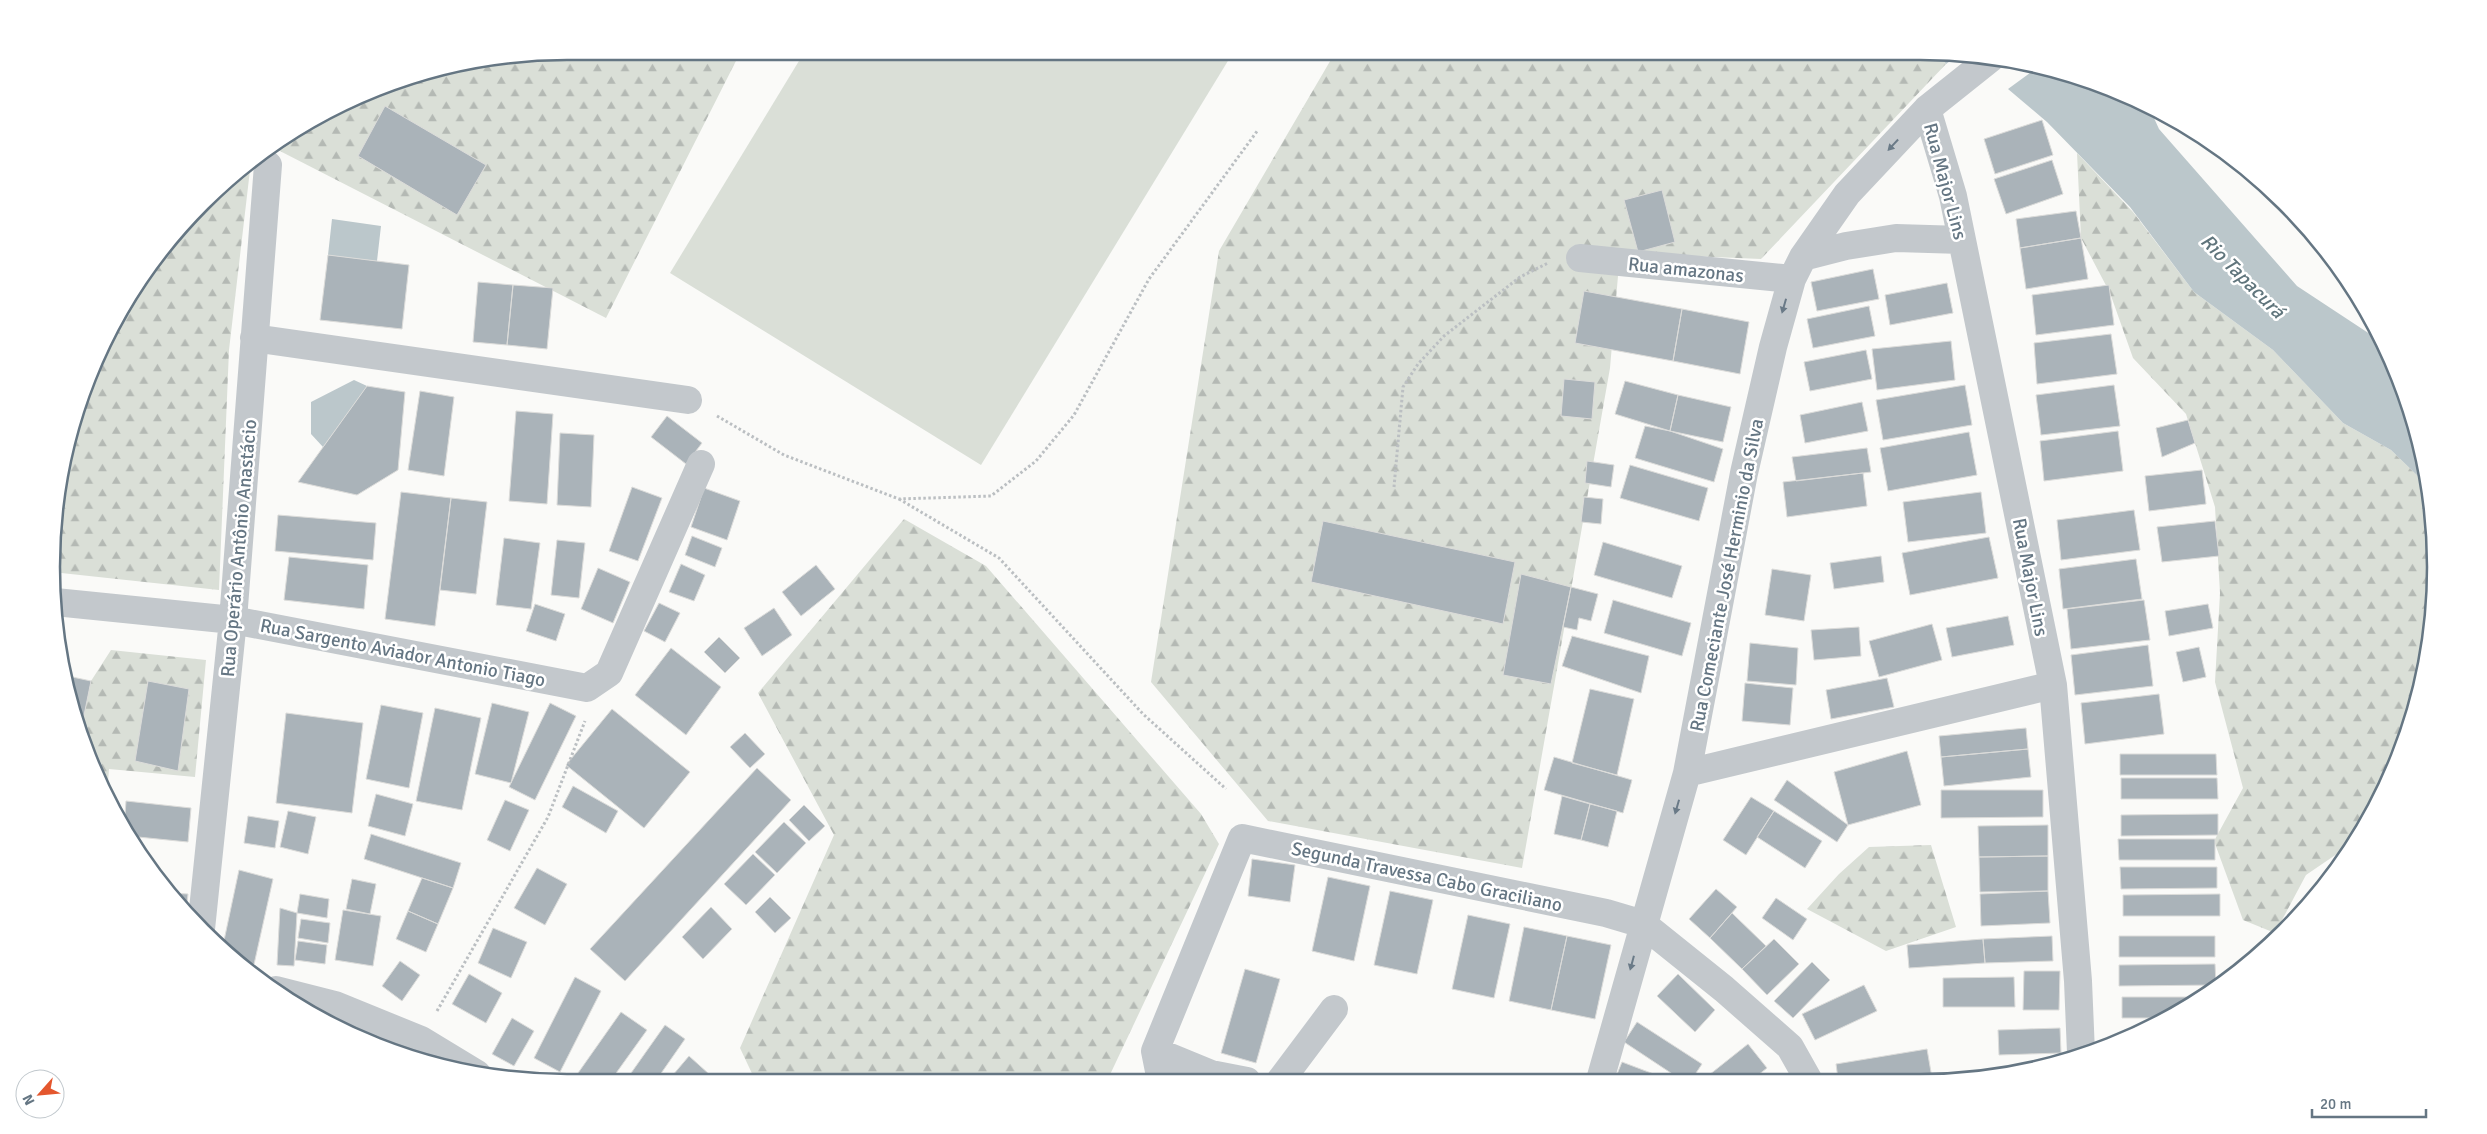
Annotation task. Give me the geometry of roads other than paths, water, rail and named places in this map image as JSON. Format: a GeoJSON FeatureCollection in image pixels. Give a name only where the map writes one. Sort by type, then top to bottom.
{"type":"FeatureCollection","features":[{"type":"Feature","properties":{"kind":"street","name":"Rua Comeciante José Herminio da Silva"},"geometry":{"type":"LineString","coordinates":[[1602,1074],[1687,773],[1744,473],[1773,347],[1798,268],[1847,194],[1932,105],[1984,64]]}},
{"type":"Feature","properties":{"kind":"street","name":"Rua Major Lins"},"geometry":{"type":"LineString","coordinates":[[1932,105],[1962,240],[2053,686],[2078,981],[2081,1048]]}},
{"type":"Feature","properties":{"kind":"street","name":"Rua Operário Antônio Anastácio"},"geometry":{"type":"LineString","coordinates":[[203,920],[233,620],[268,165]]}},
{"type":"Feature","properties":{"kind":"street"},"geometry":{"type":"LineString","coordinates":[[1798,268],[1846,246],[1896,238],[1962,240]]}},
{"type":"Feature","properties":{"kind":"street","name":"Rua amazonas"},"geometry":{"type":"LineString","coordinates":[[1580,258],[1798,268]]}},
{"type":"Feature","properties":{"kind":"street"},"geometry":{"type":"LineString","coordinates":[[254,338],[688,400]]}},
{"type":"Feature","properties":{"kind":"street","name":"Rua Sargento Aviador Antonio Tiago"},"geometry":{"type":"LineString","coordinates":[[61,603],[233,620],[587,688],[600,681],[609,673],[701,464]]}},
{"type":"Feature","properties":{"kind":"street"},"geometry":{"type":"LineString","coordinates":[[1687,773],[2053,686]]}},
{"type":"Feature","properties":{"kind":"street","name":"Segunda Travessa Cabo Graciliano"},"geometry":{"type":"LineString","coordinates":[[1155,1051],[1242,838],[1606,913],[1643,924],[1724,989],[1790,1047],[1805,1074]]}},
{"type":"Feature","properties":{"kind":"street"},"geometry":{"type":"LineString","coordinates":[[294,995],[336,1005],[421,1040],[456,1061]]}},
{"type":"Feature","properties":{"kind":"street"},"geometry":{"type":"LineString","coordinates":[[1285,1074],[1334,1009]]}},
{"type":"Feature","properties":{"kind":"street"},"geometry":{"type":"LineString","coordinates":[[1155,1051],[1211,1074]]}},
{"type":"Feature","properties":{"kind":"street"},"geometry":{"type":"LineString","coordinates":[[1155,1051],[1160,1074]]}},
{"type":"Feature","properties":{"kind":"water","name":"Rio Tapacurá"},"geometry":{"type":"Polygon","coordinates":[[[2030,73],[2083,87],[2154,117],[2159,129],[2297,286],[2370,334],[2400,404],[2410,436],[2419,477],[2391,450],[2343,423],[2273,350],[2194,292],[2130,207],[2047,122],[2008,89],[2030,73]]]}},
{"type":"Feature","properties":{"kind":"water"},"geometry":{"type":"Polygon","coordinates":[[[332,219],[381,226],[377,261],[328,255],[332,219]]]}},
{"type":"Feature","properties":{"kind":"water"},"geometry":{"type":"Polygon","coordinates":[[[354,380],[367,386],[323,447],[311,434],[311,402],[354,380]]]}}]}
